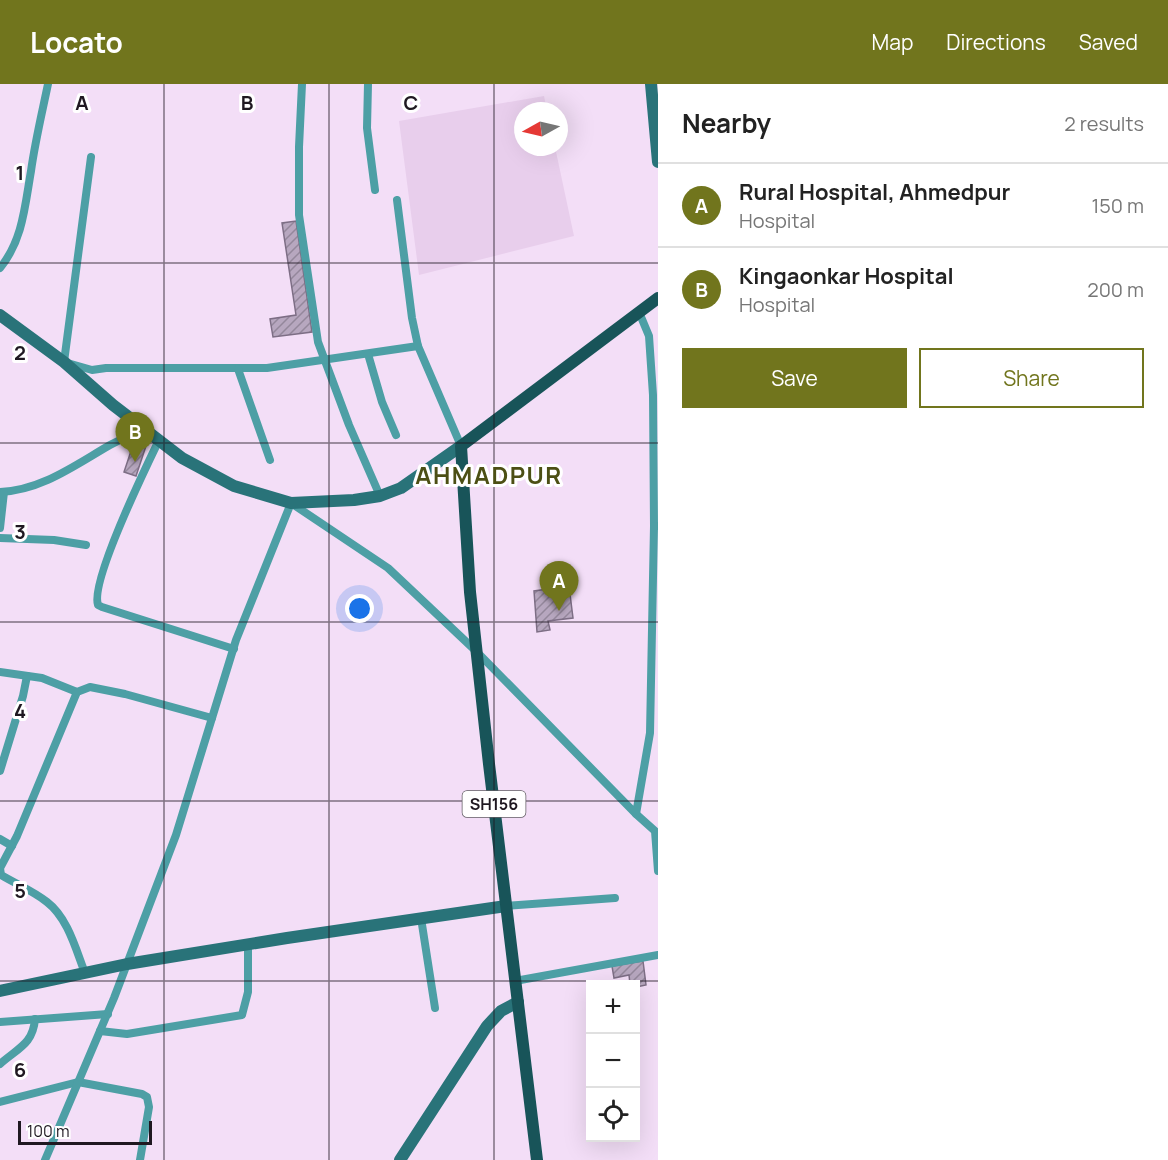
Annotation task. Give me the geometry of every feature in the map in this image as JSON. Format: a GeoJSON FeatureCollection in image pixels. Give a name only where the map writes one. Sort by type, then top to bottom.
{"type":"FeatureCollection","features":[{"type":"Feature","properties":{"kind":"main road"},"geometry":{"type":"LineString","coordinates":[[461,446],[658,298]]}},
{"type":"Feature","properties":{"kind":"main road","name":"SH156"},"geometry":{"type":"LineString","coordinates":[[461,446],[470,592],[537,1160]]}},
{"type":"Feature","properties":{"kind":"street"},"geometry":{"type":"LineString","coordinates":[[0,268],[15,243],[24,218],[48,84]]}},
{"type":"Feature","properties":{"kind":"street"},"geometry":{"type":"LineString","coordinates":[[302,84],[298,158],[299,215],[318,342],[323,361],[380,496]]}},
{"type":"Feature","properties":{"kind":"street"},"geometry":{"type":"LineString","coordinates":[[368,84],[368,128],[375,190]]}},
{"type":"Feature","properties":{"kind":"street"},"geometry":{"type":"LineString","coordinates":[[651,84],[658,162]]}},
{"type":"Feature","properties":{"kind":"street"},"geometry":{"type":"LineString","coordinates":[[64,362],[91,157]]}},
{"type":"Feature","properties":{"kind":"street"},"geometry":{"type":"LineString","coordinates":[[291,503],[354,500],[380,496],[401,488],[461,446],[418,346],[412,318],[397,200]]}},
{"type":"Feature","properties":{"kind":"street"},"geometry":{"type":"LineString","coordinates":[[636,814],[654,701],[656,526],[649,336],[639,312]]}},
{"type":"Feature","properties":{"kind":"street"},"geometry":{"type":"LineString","coordinates":[[0,315],[64,362],[182,458],[234,486],[291,503],[388,568],[477,652],[636,814],[657,832],[658,870]]}},
{"type":"Feature","properties":{"kind":"street"},"geometry":{"type":"LineString","coordinates":[[64,362],[92,370],[106,368],[267,368],[418,346]]}},
{"type":"Feature","properties":{"kind":"street"},"geometry":{"type":"LineString","coordinates":[[368,354],[374,380],[396,435]]}},
{"type":"Feature","properties":{"kind":"street"},"geometry":{"type":"LineString","coordinates":[[238,369],[270,460]]}},
{"type":"Feature","properties":{"kind":"street"},"geometry":{"type":"LineString","coordinates":[[0,528],[2,492],[20,491],[64,473],[111,445],[144,429]]}},
{"type":"Feature","properties":{"kind":"street"},"geometry":{"type":"LineString","coordinates":[[159,440],[130,501],[99,582],[98,605],[234,649]]}},
{"type":"Feature","properties":{"kind":"street"},"geometry":{"type":"LineString","coordinates":[[45,1160],[108,1014],[176,835],[234,649],[291,503]]}},
{"type":"Feature","properties":{"kind":"street"},"geometry":{"type":"LineString","coordinates":[[0,538],[86,544]]}},
{"type":"Feature","properties":{"kind":"street"},"geometry":{"type":"LineString","coordinates":[[0,672],[42,678],[77,692],[90,687],[125,694],[212,718]]}},
{"type":"Feature","properties":{"kind":"street"},"geometry":{"type":"LineString","coordinates":[[0,771],[20,707],[27,675]]}},
{"type":"Feature","properties":{"kind":"street"},"geometry":{"type":"LineString","coordinates":[[77,692],[12,846],[0,868],[1,875],[49,903],[58,914],[67,929],[85,974]]}},
{"type":"Feature","properties":{"kind":"street"},"geometry":{"type":"LineString","coordinates":[[0,839],[12,846]]}},
{"type":"Feature","properties":{"kind":"street"},"geometry":{"type":"LineString","coordinates":[[0,991],[127,964],[248,944],[506,906],[615,898]]}},
{"type":"Feature","properties":{"kind":"street"},"geometry":{"type":"LineString","coordinates":[[421,918],[435,1008]]}},
{"type":"Feature","properties":{"kind":"street"},"geometry":{"type":"LineString","coordinates":[[100,1031],[127,1034],[242,1015],[248,993],[248,944]]}},
{"type":"Feature","properties":{"kind":"street"},"geometry":{"type":"LineString","coordinates":[[515,981],[658,955]]}},
{"type":"Feature","properties":{"kind":"street"},"geometry":{"type":"LineString","coordinates":[[400,1160],[487,1026],[501,1011],[518,1002]]}},
{"type":"Feature","properties":{"kind":"street"},"geometry":{"type":"LineString","coordinates":[[0,1022],[108,1014]]}},
{"type":"Feature","properties":{"kind":"street"},"geometry":{"type":"LineString","coordinates":[[0,1064],[34,1033],[34,1019]]}},
{"type":"Feature","properties":{"kind":"street"},"geometry":{"type":"LineString","coordinates":[[0,1102],[78,1082],[147,1096],[149,1107],[140,1160]]}},
{"type":"Feature","properties":{"kind":"shaded area"},"geometry":{"type":"Polygon","coordinates":[[[544,96],[545,102],[514,102],[514,156],[557,156],[574,236],[419,275],[399,121],[544,96]]]}},
{"type":"Feature","properties":{"kind":"building"},"geometry":{"type":"Polygon","coordinates":[[[296,221],[312,332],[273,337],[270,319],[296,315],[282,223],[296,221]]]}},
{"type":"Feature","properties":{"kind":"building"},"geometry":{"type":"Polygon","coordinates":[[[134,442],[146,446],[136,476],[124,472],[134,442]]]}},
{"type":"Feature","properties":{"kind":"building"},"geometry":{"type":"Polygon","coordinates":[[[569,586],[573,618],[548,621],[550,630],[537,632],[534,591],[569,586]]]}},
{"type":"Feature","properties":{"kind":"building"},"geometry":{"type":"Polygon","coordinates":[[[643,961],[646,985],[640,986],[640,980],[630,980],[629,975],[614,978],[612,966],[643,961]]]}},
{"type":"Feature","properties":{"kind":"place","name":"Kingaonkar Hospital"},"geometry":{"type":"Point","coordinates":[135,462]}},
{"type":"Feature","properties":{"kind":"place","name":"Rural Hospital, Ahmedpur"},"geometry":{"type":"Point","coordinates":[559,611]}},
{"type":"Feature","properties":{"kind":"district","name":"AHMADPUR"},"geometry":{"type":"Point","coordinates":[489,474]}}]}
